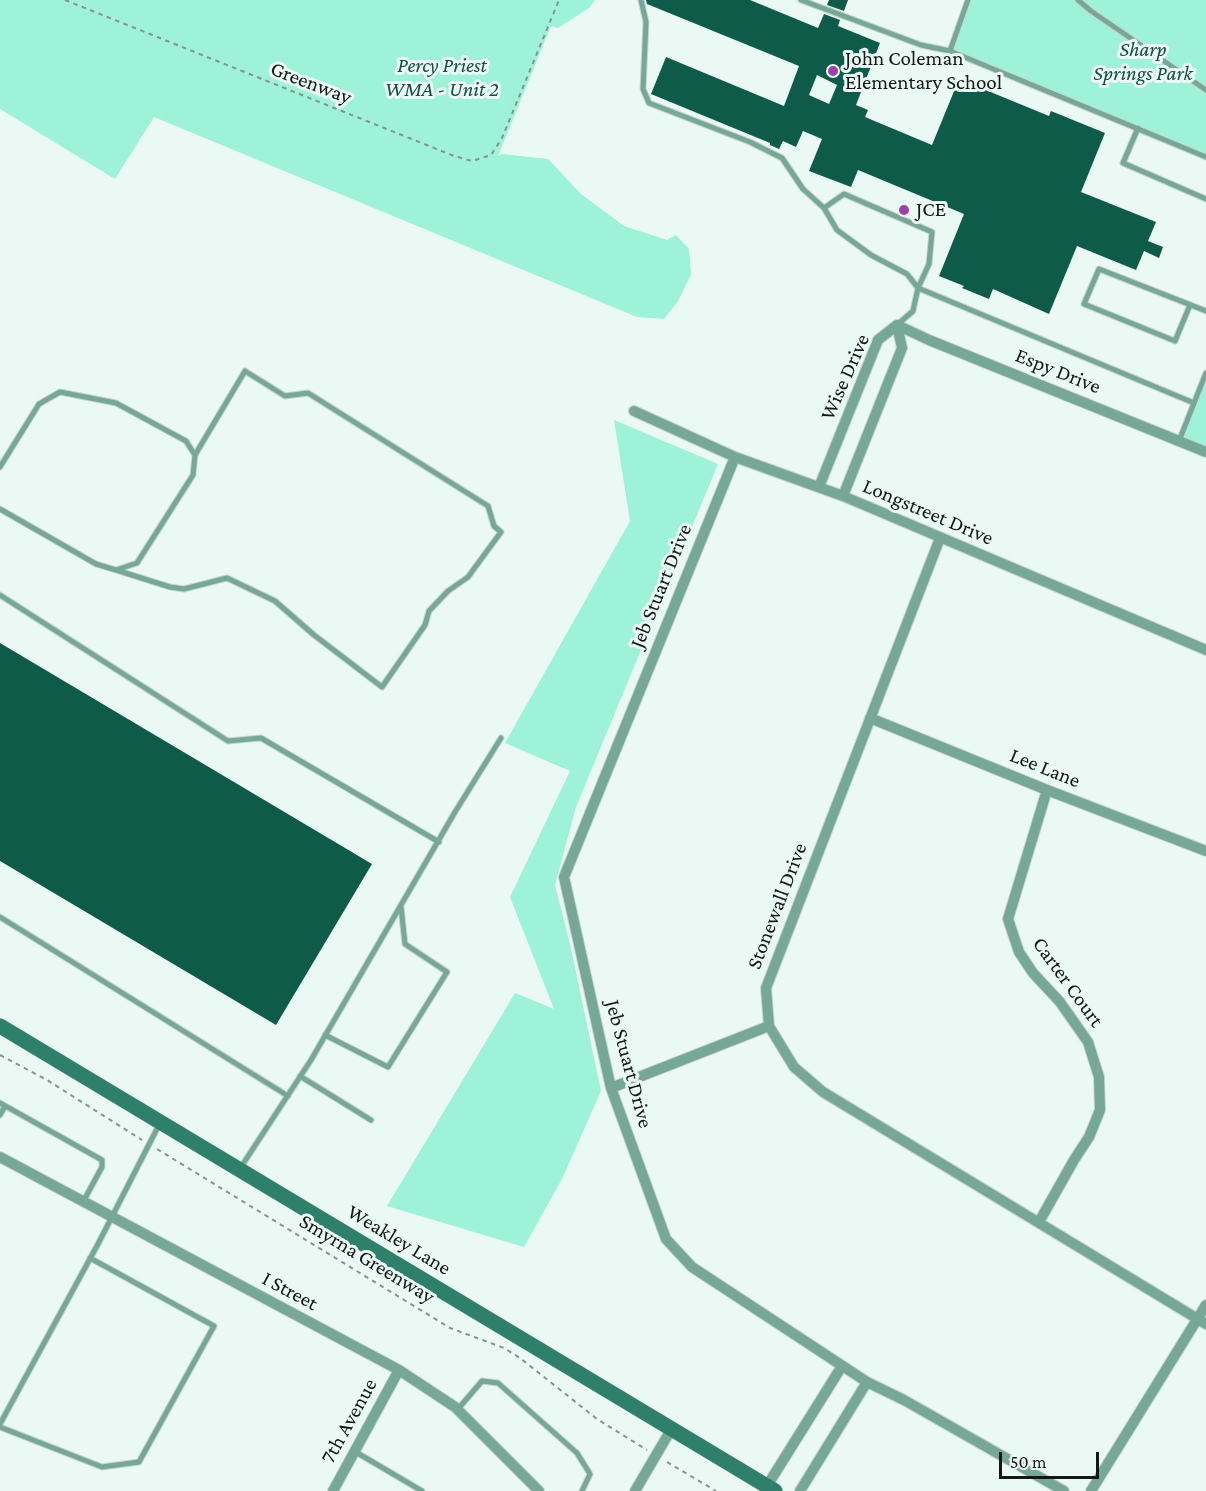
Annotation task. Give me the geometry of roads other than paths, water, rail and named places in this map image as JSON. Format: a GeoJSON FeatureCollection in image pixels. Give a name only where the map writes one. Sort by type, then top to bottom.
{"type":"FeatureCollection","features":[{"type":"Feature","properties":{"kind":"main road","name":"Weakley Lane"},"geometry":{"type":"LineString","coordinates":[[0,1026],[771,1489]]}},
{"type":"Feature","properties":{"kind":"street","name":"Espy Drive"},"geometry":{"type":"LineString","coordinates":[[897,325],[1206,452]]}},
{"type":"Feature","properties":{"kind":"street","name":"Wise Drive"},"geometry":{"type":"LineString","coordinates":[[819,487],[878,340],[897,325],[903,348],[869,427],[843,496]]}},
{"type":"Feature","properties":{"kind":"street","name":"Longstreet Drive"},"geometry":{"type":"LineString","coordinates":[[634,411],[735,457],[843,496],[1206,650]]}},
{"type":"Feature","properties":{"kind":"street","name":"Jeb Stuart Drive"},"geometry":{"type":"LineString","coordinates":[[735,457],[564,877],[611,1088],[666,1239],[692,1267],[867,1382],[904,1400],[1064,1491]]}},
{"type":"Feature","properties":{"kind":"street","name":"Stonewall Drive"},"geometry":{"type":"LineString","coordinates":[[940,538],[766,988],[769,1026],[794,1067],[823,1092],[1202,1322]]}},
{"type":"Feature","properties":{"kind":"street","name":"Lee Lane"},"geometry":{"type":"LineString","coordinates":[[870,718],[1047,790],[1206,851]]}},
{"type":"Feature","properties":{"kind":"street","name":"Carter Court"},"geometry":{"type":"LineString","coordinates":[[1039,1222],[1089,1137],[1100,1110],[1099,1077],[1088,1042],[1060,1002],[1033,973],[1019,952],[1008,919],[1047,790]]}},
{"type":"Feature","properties":{"kind":"street"},"geometry":{"type":"LineString","coordinates":[[611,1088],[769,1026]]}},
{"type":"Feature","properties":{"kind":"street","name":"I Street"},"geometry":{"type":"LineString","coordinates":[[0,1157],[399,1371],[458,1409],[539,1491]]}},
{"type":"Feature","properties":{"kind":"street"},"geometry":{"type":"LineString","coordinates":[[1091,1491],[1202,1322],[1206,1305]]}},
{"type":"Feature","properties":{"kind":"street"},"geometry":{"type":"LineString","coordinates":[[771,1489],[842,1366]]}},
{"type":"Feature","properties":{"kind":"street","name":"7th Avenue"},"geometry":{"type":"LineString","coordinates":[[333,1491],[399,1371]]}},
{"type":"Feature","properties":{"kind":"street"},"geometry":{"type":"LineString","coordinates":[[800,1491],[867,1382]]}},
{"type":"Feature","properties":{"kind":"street"},"geometry":{"type":"LineString","coordinates":[[635,1491],[672,1428]]}},
{"type":"Feature","properties":{"kind":"lane"},"geometry":{"type":"LineString","coordinates":[[641,0],[646,22],[643,89],[649,103],[750,142],[782,158],[803,189],[824,208],[837,230],[872,255],[907,274],[918,288],[1194,403]]}},
{"type":"Feature","properties":{"kind":"lane"},"geometry":{"type":"LineString","coordinates":[[801,0],[921,45],[950,51],[1206,157]]}},
{"type":"Feature","properties":{"kind":"lane"},"geometry":{"type":"LineString","coordinates":[[950,51],[968,0]]}},
{"type":"Feature","properties":{"kind":"lane"},"geometry":{"type":"LineString","coordinates":[[1078,0],[1206,90]]}},
{"type":"Feature","properties":{"kind":"lane"},"geometry":{"type":"LineString","coordinates":[[1138,129],[1123,163],[1206,199]]}},
{"type":"Feature","properties":{"kind":"lane"},"geometry":{"type":"LineString","coordinates":[[824,208],[844,195],[932,232],[929,264],[918,288],[913,311],[897,325]]}},
{"type":"Feature","properties":{"kind":"lane"},"geometry":{"type":"LineString","coordinates":[[1190,305],[1175,341],[1084,304],[1099,269],[1206,311]]}},
{"type":"Feature","properties":{"kind":"lane"},"geometry":{"type":"LineString","coordinates":[[0,508],[96,564],[170,587],[184,589],[227,578],[275,601],[314,635],[382,687],[425,626],[429,611],[448,591],[468,577],[501,532],[494,526],[489,506],[308,393],[285,396],[245,371],[195,455],[193,475],[137,563],[116,570]]}},
{"type":"Feature","properties":{"kind":"lane"},"geometry":{"type":"LineString","coordinates":[[1179,441],[1206,373]]}},
{"type":"Feature","properties":{"kind":"lane"},"geometry":{"type":"LineString","coordinates":[[0,467],[39,404],[60,392],[116,403],[186,441],[195,455]]}},
{"type":"Feature","properties":{"kind":"lane"},"geometry":{"type":"LineString","coordinates":[[0,595],[228,741],[261,738],[439,843]]}},
{"type":"Feature","properties":{"kind":"lane"},"geometry":{"type":"LineString","coordinates":[[241,1169],[325,1035],[501,738]]}},
{"type":"Feature","properties":{"kind":"lane"},"geometry":{"type":"LineString","coordinates":[[325,1035],[388,1067],[447,972],[405,944],[401,906]]}},
{"type":"Feature","properties":{"kind":"lane"},"geometry":{"type":"LineString","coordinates":[[0,917],[288,1096]]}},
{"type":"Feature","properties":{"kind":"lane"},"geometry":{"type":"LineString","coordinates":[[300,1076],[371,1120]]}},
{"type":"Feature","properties":{"kind":"lane"},"geometry":{"type":"LineString","coordinates":[[0,1115],[2,1105],[102,1160],[102,1167],[83,1202]]}},
{"type":"Feature","properties":{"kind":"lane"},"geometry":{"type":"LineString","coordinates":[[90,1258],[213,1326],[139,1462],[102,1467],[0,1426],[161,1122]]}},
{"type":"Feature","properties":{"kind":"lane"},"geometry":{"type":"LineString","coordinates":[[458,1409],[482,1381],[498,1383],[577,1453],[590,1474],[582,1491]]}},
{"type":"Feature","properties":{"kind":"lane"},"geometry":{"type":"LineString","coordinates":[[354,1451],[422,1491]]}},
{"type":"Feature","properties":{"kind":"place","name":"John Coleman Elementary School"},"geometry":{"type":"Point","coordinates":[833,71]}},
{"type":"Feature","properties":{"kind":"place","name":"JCE"},"geometry":{"type":"Point","coordinates":[904,210]}},
{"type":"Feature","properties":{"kind":"park label","name":"Sharp Springs Park"},"geometry":{"type":"Point","coordinates":[1143,62]}},
{"type":"Feature","properties":{"kind":"park label","name":"Percy Priest WMA - Unit 2"},"geometry":{"type":"Point","coordinates":[442,78]}}]}
